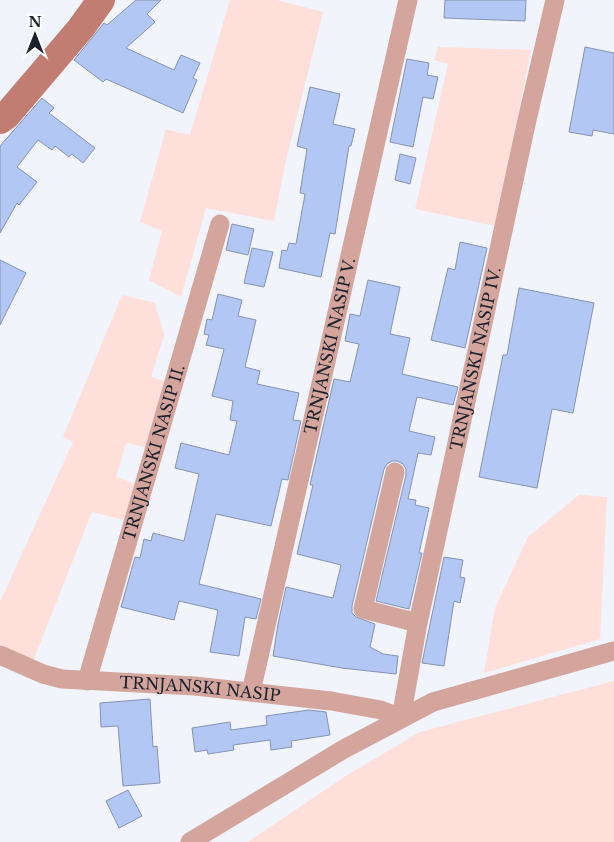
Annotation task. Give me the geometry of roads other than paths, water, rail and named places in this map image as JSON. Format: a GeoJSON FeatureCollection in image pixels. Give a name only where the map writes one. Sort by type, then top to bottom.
{"type":"FeatureCollection","features":[{"type":"Feature","properties":{"kind":"street"},"geometry":{"type":"LineString","coordinates":[[0,120],[7,115],[81,28],[101,0]]}},
{"type":"Feature","properties":{"kind":"street","name":"TRNJANSKI NASIP V."},"geometry":{"type":"LineString","coordinates":[[251,692],[408,0]]}},
{"type":"Feature","properties":{"kind":"street","name":"TRNJANSKI NASIP IV."},"geometry":{"type":"LineString","coordinates":[[401,718],[418,623],[527,120],[555,0]]}},
{"type":"Feature","properties":{"kind":"street","name":"TRNJANSKI NASIP II."},"geometry":{"type":"LineString","coordinates":[[87,681],[220,224]]}},
{"type":"Feature","properties":{"kind":"street"},"geometry":{"type":"LineString","coordinates":[[395,472],[363,609],[418,623]]}},
{"type":"Feature","properties":{"kind":"street"},"geometry":{"type":"LineString","coordinates":[[190,842],[344,749],[433,702],[614,651]]}},
{"type":"Feature","properties":{"kind":"street","name":"TRNJANSKI NASIP"},"geometry":{"type":"LineString","coordinates":[[0,655],[43,674],[62,679],[148,682],[251,692],[354,704],[381,710],[401,718]]}}]}
